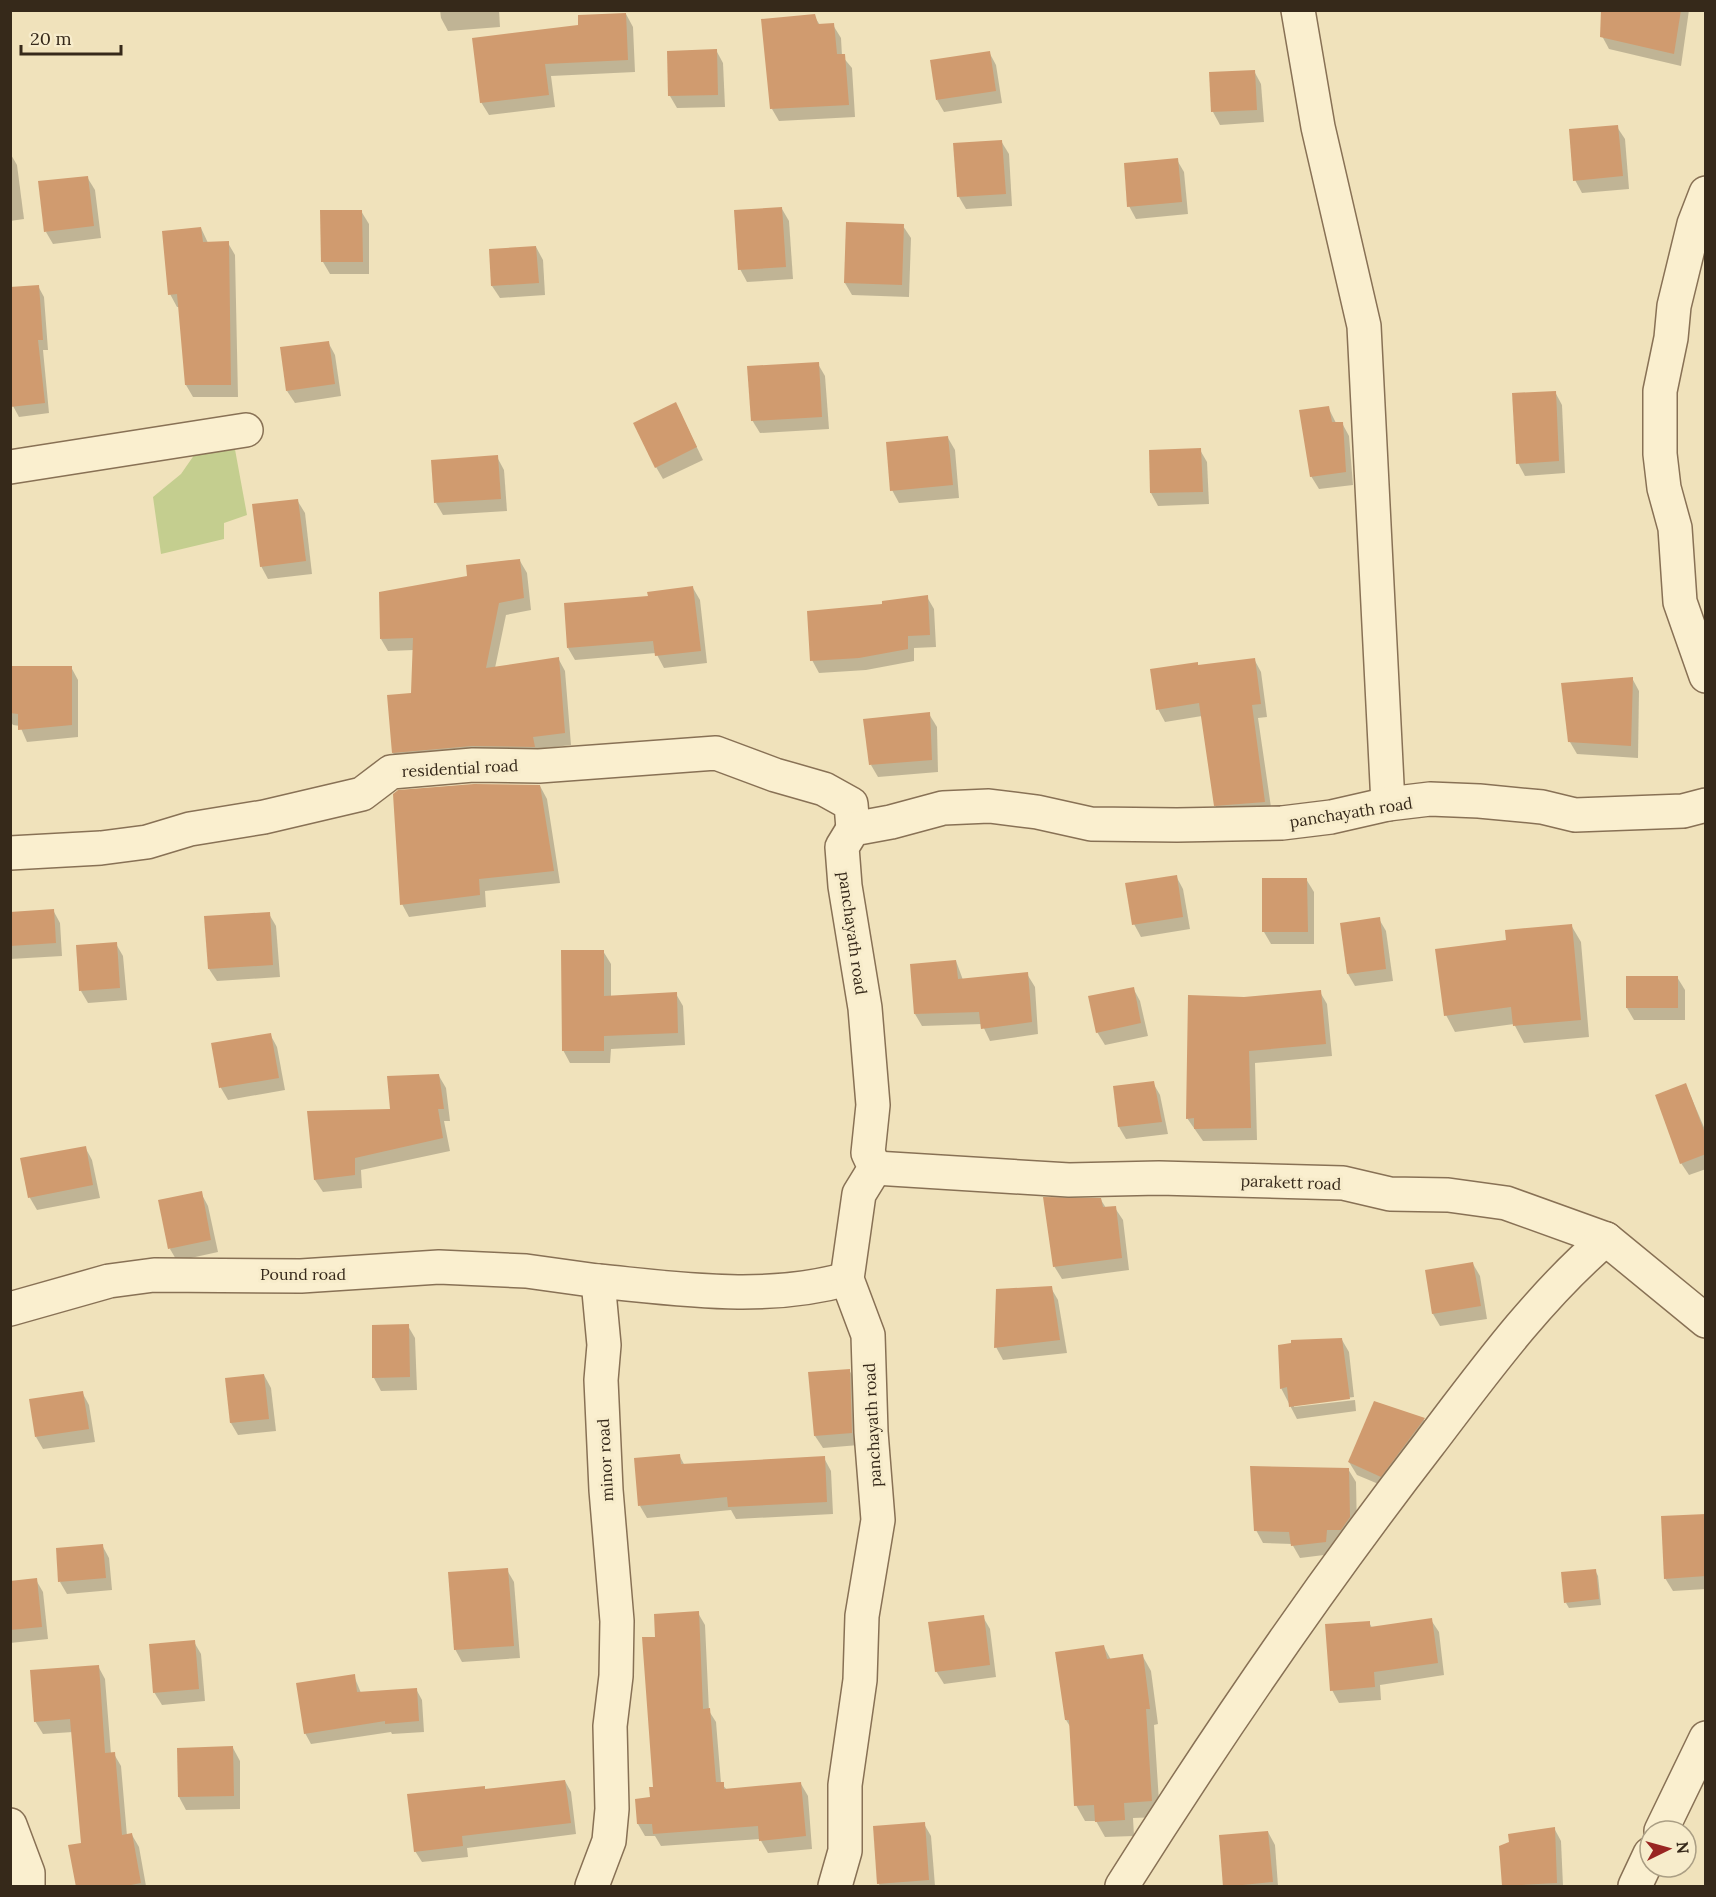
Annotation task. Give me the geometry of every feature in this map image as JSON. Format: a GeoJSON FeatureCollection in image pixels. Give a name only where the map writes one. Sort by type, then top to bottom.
{"type":"FeatureCollection","features":[{"type":"Feature","properties":{"kind":"street"},"geometry":{"type":"LineString","coordinates":[[1298,10],[1318,127],[1364,326],[1388,804]]}},
{"type":"Feature","properties":{"kind":"street"},"geometry":{"type":"LineString","coordinates":[[1706,193],[1694,224],[1674,306],[1671,338],[1660,391],[1660,454],[1664,488],[1675,528],[1680,602],[1706,675]]}},
{"type":"Feature","properties":{"kind":"street"},"geometry":{"type":"LineString","coordinates":[[10,467],[246,430]]}},
{"type":"Feature","properties":{"kind":"street","name":"residential road"},"geometry":{"type":"LineString","coordinates":[[10,853],[125,846],[190,829],[264,818],[362,794],[391,772],[410,768],[500,763],[539,766],[716,753],[775,776],[824,789],[851,804],[854,829]]}},
{"type":"Feature","properties":{"kind":"street","name":"panchayath road"},"geometry":{"type":"LineString","coordinates":[[835,1887],[845,1851],[845,1785],[860,1680],[862,1616],[878,1520],[871,1431],[868,1335],[847,1279],[859,1194],[875,1168],[868,1153],[873,1105],[865,1008],[846,895],[842,847],[854,829],[942,808],[989,806],[1037,812],[1090,824],[1176,825],[1282,823],[1331,818],[1388,804],[1430,800],[1479,801],[1542,807],[1575,815],[1683,811],[1706,805]]}},
{"type":"Feature","properties":{"kind":"street","name":"parakett road"},"geometry":{"type":"LineString","coordinates":[[875,1168],[1069,1180],[1160,1178],[1343,1183],[1390,1194],[1448,1196],[1506,1203],[1606,1239],[1706,1321]]}},
{"type":"Feature","properties":{"kind":"street"},"geometry":{"type":"LineString","coordinates":[[1122,1887],[1258,1676],[1394,1489],[1470,1390],[1574,1266],[1606,1239]]}},
{"type":"Feature","properties":{"kind":"street","name":"Pound road"},"geometry":{"type":"LineString","coordinates":[[10,1309],[109,1281],[154,1275],[301,1276],[439,1267],[526,1271],[598,1281]]}},
{"type":"Feature","properties":{"kind":"street"},"geometry":{"type":"LineString","coordinates":[[598,1281],[702,1291],[765,1293],[816,1288],[847,1279]]}},
{"type":"Feature","properties":{"kind":"street","name":"minor road"},"geometry":{"type":"LineString","coordinates":[[592,1887],[609,1840],[612,1809],[610,1726],[616,1676],[617,1621],[606,1490],[601,1380],[604,1345],[598,1281]]}},
{"type":"Feature","properties":{"kind":"street"},"geometry":{"type":"LineString","coordinates":[[1667,1819],[1706,1738]]}},
{"type":"Feature","properties":{"kind":"street"},"geometry":{"type":"LineString","coordinates":[[10,1825],[28,1873],[28,1887]]}},
{"type":"Feature","properties":{"kind":"green space"},"geometry":{"type":"Polygon","coordinates":[[[206,438],[234,444],[247,515],[224,523],[224,539],[161,554],[153,497],[181,474],[206,438]]]}},
{"type":"Feature","properties":{"kind":"building"},"geometry":{"type":"Polygon","coordinates":[[[1601,10],[1681,10],[1674,54],[1600,37],[1601,10]]]}},
{"type":"Feature","properties":{"kind":"building"},"geometry":{"type":"Polygon","coordinates":[[[626,13],[628,60],[545,64],[549,95],[480,103],[472,38],[578,25],[578,15],[626,13]]]}},
{"type":"Feature","properties":{"kind":"building"},"geometry":{"type":"Polygon","coordinates":[[[815,14],[818,24],[834,23],[837,54],[845,54],[849,105],[770,109],[761,19],[815,14]]]}},
{"type":"Feature","properties":{"kind":"building"},"geometry":{"type":"Polygon","coordinates":[[[717,49],[718,95],[668,96],[667,51],[717,49]]]}},
{"type":"Feature","properties":{"kind":"building"},"geometry":{"type":"Polygon","coordinates":[[[990,51],[996,91],[936,100],[930,60],[990,51]]]}},
{"type":"Feature","properties":{"kind":"building"},"geometry":{"type":"Polygon","coordinates":[[[1255,70],[1257,110],[1211,112],[1209,72],[1255,70]]]}},
{"type":"Feature","properties":{"kind":"building"},"geometry":{"type":"Polygon","coordinates":[[[1618,125],[1623,176],[1573,181],[1569,129],[1618,125]]]}},
{"type":"Feature","properties":{"kind":"building"},"geometry":{"type":"Polygon","coordinates":[[[1002,140],[1006,194],[957,197],[953,143],[1002,140]]]}},
{"type":"Feature","properties":{"kind":"building"},"geometry":{"type":"Polygon","coordinates":[[[1178,158],[1182,202],[1127,207],[1124,163],[1178,158]]]}},
{"type":"Feature","properties":{"kind":"building"},"geometry":{"type":"Polygon","coordinates":[[[88,176],[94,226],[44,232],[38,181],[88,176]]]}},
{"type":"Feature","properties":{"kind":"building"},"geometry":{"type":"Polygon","coordinates":[[[782,207],[786,267],[738,270],[734,210],[782,207]]]}},
{"type":"Feature","properties":{"kind":"building"},"geometry":{"type":"Polygon","coordinates":[[[320,210],[362,210],[363,262],[321,262],[320,210]]]}},
{"type":"Feature","properties":{"kind":"building"},"geometry":{"type":"Polygon","coordinates":[[[846,222],[904,224],[902,285],[844,283],[846,222]]]}},
{"type":"Feature","properties":{"kind":"building"},"geometry":{"type":"Polygon","coordinates":[[[201,227],[203,242],[229,241],[231,385],[185,385],[177,294],[168,295],[162,231],[201,227]]]}},
{"type":"Feature","properties":{"kind":"building"},"geometry":{"type":"Polygon","coordinates":[[[536,246],[539,283],[491,286],[489,249],[536,246]]]}},
{"type":"Feature","properties":{"kind":"building"},"geometry":{"type":"Polygon","coordinates":[[[39,285],[43,340],[38,340],[45,403],[10,407],[10,287],[39,285]]]}},
{"type":"Feature","properties":{"kind":"building"},"geometry":{"type":"Polygon","coordinates":[[[329,341],[335,384],[286,391],[280,347],[329,341]]]}},
{"type":"Feature","properties":{"kind":"building"},"geometry":{"type":"Polygon","coordinates":[[[819,362],[822,417],[751,421],[747,366],[819,362]]]}},
{"type":"Feature","properties":{"kind":"building"},"geometry":{"type":"Polygon","coordinates":[[[1556,391],[1559,461],[1516,464],[1512,393],[1556,391]]]}},
{"type":"Feature","properties":{"kind":"building"},"geometry":{"type":"Polygon","coordinates":[[[676,402],[697,447],[655,468],[633,423],[676,402]]]}},
{"type":"Feature","properties":{"kind":"building"},"geometry":{"type":"Polygon","coordinates":[[[1329,406],[1332,422],[1343,422],[1346,472],[1310,477],[1299,410],[1329,406]]]}},
{"type":"Feature","properties":{"kind":"building"},"geometry":{"type":"Polygon","coordinates":[[[948,436],[953,485],[890,491],[886,442],[948,436]]]}},
{"type":"Feature","properties":{"kind":"building"},"geometry":{"type":"Polygon","coordinates":[[[1201,448],[1203,492],[1150,493],[1149,450],[1201,448]]]}},
{"type":"Feature","properties":{"kind":"building"},"geometry":{"type":"Polygon","coordinates":[[[498,455],[501,499],[434,503],[431,460],[498,455]]]}},
{"type":"Feature","properties":{"kind":"building"},"geometry":{"type":"Polygon","coordinates":[[[298,499],[306,561],[260,567],[252,504],[298,499]]]}},
{"type":"Feature","properties":{"kind":"building"},"geometry":{"type":"Polygon","coordinates":[[[520,559],[524,598],[499,603],[486,668],[559,657],[565,733],[533,737],[535,747],[472,746],[392,753],[387,695],[411,693],[413,638],[380,639],[379,592],[467,576],[466,565],[520,559]]]}},
{"type":"Feature","properties":{"kind":"building"},"geometry":{"type":"Polygon","coordinates":[[[693,586],[701,651],[655,656],[653,641],[567,648],[564,603],[648,596],[647,592],[693,586]]]}},
{"type":"Feature","properties":{"kind":"building"},"geometry":{"type":"Polygon","coordinates":[[[928,595],[930,635],[908,636],[908,649],[859,658],[810,661],[807,611],[882,604],[882,601],[928,595]]]}},
{"type":"Feature","properties":{"kind":"building"},"geometry":{"type":"Polygon","coordinates":[[[1255,658],[1261,704],[1252,705],[1265,802],[1214,806],[1199,703],[1156,710],[1150,669],[1198,662],[1198,665],[1255,658]]]}},
{"type":"Feature","properties":{"kind":"building"},"geometry":{"type":"Polygon","coordinates":[[[10,666],[72,666],[72,725],[18,730],[18,714],[10,713],[10,666]]]}},
{"type":"Feature","properties":{"kind":"building"},"geometry":{"type":"Polygon","coordinates":[[[1633,677],[1631,746],[1568,742],[1561,683],[1633,677]]]}},
{"type":"Feature","properties":{"kind":"building"},"geometry":{"type":"Polygon","coordinates":[[[930,712],[932,760],[869,765],[863,719],[930,712]]]}},
{"type":"Feature","properties":{"kind":"building"},"geometry":{"type":"Polygon","coordinates":[[[474,784],[540,785],[554,871],[479,879],[480,895],[400,905],[393,794],[398,790],[474,784]]]}},
{"type":"Feature","properties":{"kind":"building"},"geometry":{"type":"Polygon","coordinates":[[[1177,875],[1183,917],[1132,925],[1125,883],[1177,875]]]}},
{"type":"Feature","properties":{"kind":"building"},"geometry":{"type":"Polygon","coordinates":[[[1262,878],[1307,878],[1308,932],[1262,932],[1262,878]]]}},
{"type":"Feature","properties":{"kind":"building"},"geometry":{"type":"Polygon","coordinates":[[[54,909],[56,943],[10,946],[10,912],[54,909]]]}},
{"type":"Feature","properties":{"kind":"building"},"geometry":{"type":"Polygon","coordinates":[[[270,912],[273,965],[208,969],[204,916],[270,912]]]}},
{"type":"Feature","properties":{"kind":"building"},"geometry":{"type":"Polygon","coordinates":[[[1380,917],[1386,969],[1347,974],[1340,923],[1380,917]]]}},
{"type":"Feature","properties":{"kind":"building"},"geometry":{"type":"Polygon","coordinates":[[[1572,924],[1581,1020],[1513,1026],[1511,1007],[1444,1016],[1435,949],[1506,940],[1505,930],[1572,924]]]}},
{"type":"Feature","properties":{"kind":"building"},"geometry":{"type":"Polygon","coordinates":[[[117,942],[120,988],[79,991],[76,945],[117,942]]]}},
{"type":"Feature","properties":{"kind":"building"},"geometry":{"type":"Polygon","coordinates":[[[561,950],[604,950],[604,996],[677,992],[678,1033],[604,1036],[604,1051],[562,1051],[561,950]]]}},
{"type":"Feature","properties":{"kind":"building"},"geometry":{"type":"Polygon","coordinates":[[[956,960],[958,979],[1028,972],[1032,1022],[981,1029],[979,1012],[914,1014],[910,964],[956,960]]]}},
{"type":"Feature","properties":{"kind":"building"},"geometry":{"type":"Polygon","coordinates":[[[1626,976],[1678,976],[1678,1008],[1626,1008],[1626,976]]]}},
{"type":"Feature","properties":{"kind":"building"},"geometry":{"type":"Polygon","coordinates":[[[1134,987],[1141,1023],[1096,1033],[1088,996],[1134,987]]]}},
{"type":"Feature","properties":{"kind":"building"},"geometry":{"type":"Polygon","coordinates":[[[1321,990],[1326,1044],[1249,1051],[1251,1128],[1194,1129],[1194,1118],[1186,1119],[1188,995],[1244,997],[1321,990]]]}},
{"type":"Feature","properties":{"kind":"building"},"geometry":{"type":"Polygon","coordinates":[[[271,1033],[279,1078],[219,1088],[211,1043],[271,1033]]]}},
{"type":"Feature","properties":{"kind":"building"},"geometry":{"type":"Polygon","coordinates":[[[439,1074],[444,1109],[438,1109],[443,1138],[355,1158],[355,1175],[314,1180],[307,1111],[390,1109],[387,1076],[439,1074]]]}},
{"type":"Feature","properties":{"kind":"building"},"geometry":{"type":"Polygon","coordinates":[[[1154,1081],[1162,1122],[1118,1127],[1113,1086],[1154,1081]]]}},
{"type":"Feature","properties":{"kind":"building"},"geometry":{"type":"Polygon","coordinates":[[[1686,1083],[1706,1136],[1706,1154],[1680,1164],[1655,1095],[1686,1083]]]}},
{"type":"Feature","properties":{"kind":"building"},"geometry":{"type":"Polygon","coordinates":[[[86,1146],[93,1185],[28,1198],[20,1158],[86,1146]]]}},
{"type":"Feature","properties":{"kind":"building"},"geometry":{"type":"Polygon","coordinates":[[[202,1191],[211,1240],[168,1249],[158,1200],[202,1191]]]}},
{"type":"Feature","properties":{"kind":"building"},"geometry":{"type":"Polygon","coordinates":[[[1043,1197],[1101,1198],[1103,1207],[1116,1206],[1122,1258],[1053,1267],[1043,1197]]]}},
{"type":"Feature","properties":{"kind":"building"},"geometry":{"type":"Polygon","coordinates":[[[1473,1262],[1481,1306],[1432,1314],[1425,1270],[1473,1262]]]}},
{"type":"Feature","properties":{"kind":"building"},"geometry":{"type":"Polygon","coordinates":[[[1052,1286],[1060,1340],[994,1348],[996,1289],[1052,1286]]]}},
{"type":"Feature","properties":{"kind":"building"},"geometry":{"type":"Polygon","coordinates":[[[409,1324],[410,1377],[372,1378],[372,1325],[409,1324]]]}},
{"type":"Feature","properties":{"kind":"building"},"geometry":{"type":"Polygon","coordinates":[[[1342,1338],[1350,1399],[1289,1407],[1287,1387],[1280,1389],[1278,1345],[1291,1343],[1291,1340],[1342,1338]]]}},
{"type":"Feature","properties":{"kind":"building"},"geometry":{"type":"Polygon","coordinates":[[[850,1369],[852,1433],[814,1436],[808,1372],[850,1369]]]}},
{"type":"Feature","properties":{"kind":"building"},"geometry":{"type":"Polygon","coordinates":[[[264,1374],[269,1419],[230,1423],[225,1378],[264,1374]]]}},
{"type":"Feature","properties":{"kind":"building"},"geometry":{"type":"Polygon","coordinates":[[[83,1391],[89,1429],[35,1437],[29,1399],[83,1391]]]}},
{"type":"Feature","properties":{"kind":"building"},"geometry":{"type":"Polygon","coordinates":[[[1374,1401],[1425,1418],[1381,1477],[1348,1462],[1374,1401]]]}},
{"type":"Feature","properties":{"kind":"building"},"geometry":{"type":"Polygon","coordinates":[[[680,1454],[681,1464],[825,1456],[827,1502],[728,1507],[727,1497],[638,1506],[634,1458],[680,1454]]]}},
{"type":"Feature","properties":{"kind":"building"},"geometry":{"type":"Polygon","coordinates":[[[1250,1466],[1349,1468],[1350,1517],[1341,1530],[1327,1530],[1326,1542],[1291,1546],[1289,1532],[1254,1531],[1250,1466]]]}},
{"type":"Feature","properties":{"kind":"building"},"geometry":{"type":"Polygon","coordinates":[[[1706,1514],[1706,1576],[1664,1579],[1661,1516],[1706,1514]]]}},
{"type":"Feature","properties":{"kind":"building"},"geometry":{"type":"Polygon","coordinates":[[[103,1544],[106,1578],[58,1582],[56,1548],[103,1544]]]}},
{"type":"Feature","properties":{"kind":"building"},"geometry":{"type":"Polygon","coordinates":[[[508,1568],[514,1646],[454,1650],[448,1572],[508,1568]]]}},
{"type":"Feature","properties":{"kind":"building"},"geometry":{"type":"Polygon","coordinates":[[[1596,1569],[1599,1599],[1564,1603],[1561,1572],[1596,1569]]]}},
{"type":"Feature","properties":{"kind":"building"},"geometry":{"type":"Polygon","coordinates":[[[37,1578],[42,1627],[10,1630],[10,1581],[37,1578]]]}},
{"type":"Feature","properties":{"kind":"building"},"geometry":{"type":"Polygon","coordinates":[[[699,1611],[703,1709],[710,1708],[716,1782],[724,1782],[724,1789],[801,1782],[806,1836],[759,1841],[758,1826],[653,1834],[652,1824],[637,1824],[635,1799],[650,1797],[649,1787],[653,1787],[642,1637],[655,1637],[654,1614],[699,1611]]]}},
{"type":"Feature","properties":{"kind":"building"},"geometry":{"type":"Polygon","coordinates":[[[984,1615],[990,1665],[935,1672],[928,1622],[984,1615]]]}},
{"type":"Feature","properties":{"kind":"building"},"geometry":{"type":"Polygon","coordinates":[[[1432,1618],[1438,1663],[1374,1672],[1375,1687],[1330,1691],[1325,1624],[1370,1621],[1370,1627],[1432,1618]]]}},
{"type":"Feature","properties":{"kind":"building"},"geometry":{"type":"Polygon","coordinates":[[[195,1640],[199,1689],[153,1693],[149,1644],[195,1640]]]}},
{"type":"Feature","properties":{"kind":"building"},"geometry":{"type":"Polygon","coordinates":[[[1104,1645],[1107,1659],[1143,1654],[1150,1709],[1146,1709],[1152,1801],[1124,1803],[1125,1820],[1095,1822],[1094,1805],[1074,1806],[1069,1720],[1065,1720],[1055,1652],[1104,1645]]]}},
{"type":"Feature","properties":{"kind":"building"},"geometry":{"type":"Polygon","coordinates":[[[99,1665],[105,1753],[115,1752],[122,1835],[132,1833],[141,1883],[121,1887],[76,1887],[68,1845],[81,1843],[70,1719],[34,1722],[30,1670],[99,1665]]]}},
{"type":"Feature","properties":{"kind":"building"},"geometry":{"type":"Polygon","coordinates":[[[355,1674],[357,1692],[417,1688],[419,1721],[385,1724],[385,1721],[304,1734],[296,1683],[355,1674]]]}},
{"type":"Feature","properties":{"kind":"building"},"geometry":{"type":"Polygon","coordinates":[[[233,1746],[234,1796],[178,1797],[177,1748],[233,1746]]]}},
{"type":"Feature","properties":{"kind":"building"},"geometry":{"type":"Polygon","coordinates":[[[565,1780],[571,1823],[462,1836],[463,1846],[414,1852],[407,1794],[485,1786],[485,1789],[565,1780]]]}},
{"type":"Feature","properties":{"kind":"building"},"geometry":{"type":"Polygon","coordinates":[[[925,1822],[929,1880],[877,1884],[873,1826],[925,1822]]]}},
{"type":"Feature","properties":{"kind":"building"},"geometry":{"type":"Polygon","coordinates":[[[1555,1827],[1557,1883],[1502,1886],[1499,1846],[1509,1842],[1508,1834],[1555,1827]]]}},
{"type":"Feature","properties":{"kind":"building"},"geometry":{"type":"Polygon","coordinates":[[[1268,1831],[1273,1882],[1223,1887],[1219,1835],[1268,1831]]]}}]}
